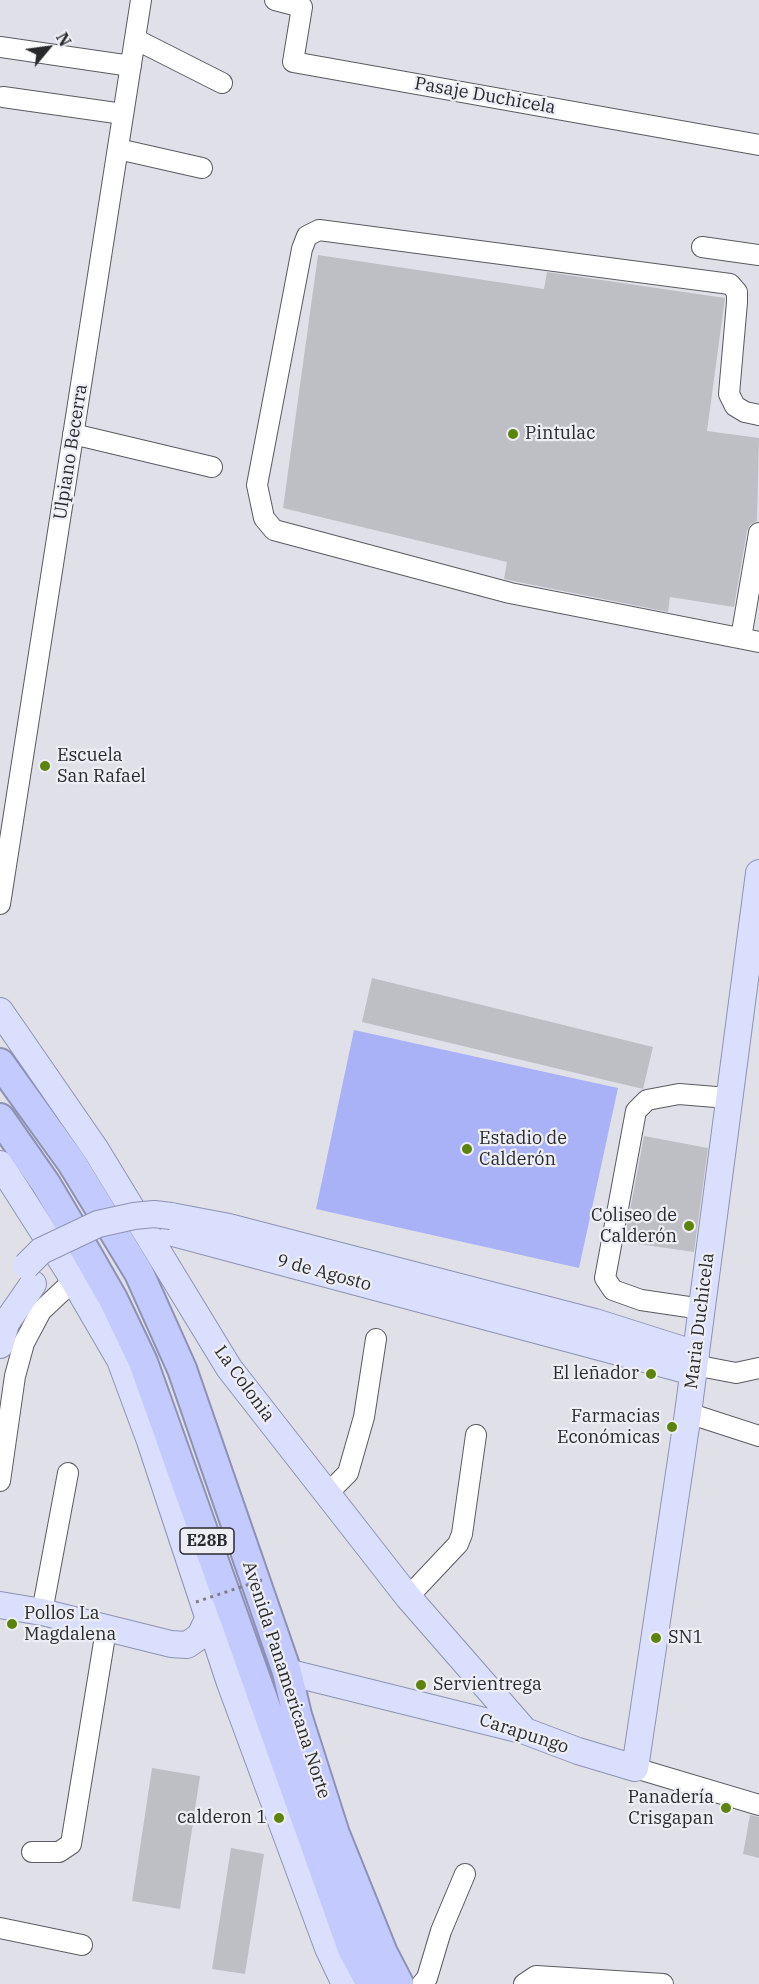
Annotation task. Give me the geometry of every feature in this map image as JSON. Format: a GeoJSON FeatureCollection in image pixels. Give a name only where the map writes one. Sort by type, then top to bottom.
{"type":"FeatureCollection","features":[{"type":"Feature","properties":{"kind":"highway","name":"Avenida Panamericana Norte"},"geometry":{"type":"LineString","coordinates":[[0,1063],[72,1163],[139,1273],[183,1369],[287,1672],[297,1715],[335,1834],[383,1953],[399,1984]]}},
{"type":"Feature","properties":{"kind":"highway","name":"Avenida Panamericana Norte"},"geometry":{"type":"LineString","coordinates":[[0,1118],[46,1184],[73,1229],[113,1299],[143,1362],[352,1949],[371,1984]]}},
{"type":"Feature","properties":{"kind":"main road","name":"Maria Duchicela"},"geometry":{"type":"LineString","coordinates":[[635,1768],[688,1413],[728,1098],[755,930],[759,873]]}},
{"type":"Feature","properties":{"kind":"main road","name":"La Colonia"},"geometry":{"type":"LineString","coordinates":[[0,1011],[96,1150],[229,1368],[408,1597],[525,1731]]}},
{"type":"Feature","properties":{"kind":"main road"},"geometry":{"type":"LineString","coordinates":[[0,1164],[74,1280],[120,1360],[150,1441],[202,1610],[328,1948],[345,1984]]}},
{"type":"Feature","properties":{"kind":"main road","name":"9 de Agosto"},"geometry":{"type":"LineString","coordinates":[[0,1306],[30,1275],[72,1251],[102,1240],[172,1225],[694,1364]]}},
{"type":"Feature","properties":{"kind":"main road","name":"9 de Agosto"},"geometry":{"type":"LineString","coordinates":[[0,1345],[6,1323],[30,1275]]}},
{"type":"Feature","properties":{"kind":"main road"},"geometry":{"type":"LineString","coordinates":[[0,1605],[42,1612],[106,1630],[171,1644],[187,1645],[200,1636],[202,1610]]}},
{"type":"Feature","properties":{"kind":"main road"},"geometry":{"type":"LineString","coordinates":[[171,1644],[203,1661],[230,1683]]}},
{"type":"Feature","properties":{"kind":"main road","name":"Carapungo"},"geometry":{"type":"LineString","coordinates":[[287,1672],[525,1731],[578,1751],[635,1768]]}},
{"type":"Feature","properties":{"kind":"street","name":"Ulpiano Becerra"},"geometry":{"type":"LineString","coordinates":[[0,904],[141,0]]}},
{"type":"Feature","properties":{"kind":"street","name":"Pasaje Duchicela"},"geometry":{"type":"LineString","coordinates":[[275,0],[302,7],[293,62],[759,145]]}},
{"type":"Feature","properties":{"kind":"street"},"geometry":{"type":"LineString","coordinates":[[135,39],[222,83]]}},
{"type":"Feature","properties":{"kind":"street"},"geometry":{"type":"LineString","coordinates":[[0,46],[131,66]]}},
{"type":"Feature","properties":{"kind":"street"},"geometry":{"type":"LineString","coordinates":[[3,97],[123,114]]}},
{"type":"Feature","properties":{"kind":"street"},"geometry":{"type":"LineString","coordinates":[[118,149],[202,168]]}},
{"type":"Feature","properties":{"kind":"street"},"geometry":{"type":"LineString","coordinates":[[759,415],[745,412],[735,406],[729,394],[738,302],[737,292],[730,284],[319,230],[307,236],[302,249],[257,485],[264,518],[274,530],[510,593],[750,640],[759,532]]}},
{"type":"Feature","properties":{"kind":"street"},"geometry":{"type":"LineString","coordinates":[[702,247],[759,255]]}},
{"type":"Feature","properties":{"kind":"street"},"geometry":{"type":"LineString","coordinates":[[74,434],[212,467]]}},
{"type":"Feature","properties":{"kind":"street"},"geometry":{"type":"LineString","coordinates":[[702,1309],[641,1300],[613,1290],[605,1278],[636,1111],[647,1100],[679,1094],[728,1098]]}},
{"type":"Feature","properties":{"kind":"street"},"geometry":{"type":"LineString","coordinates":[[0,1481],[15,1376],[24,1343],[41,1311],[74,1280]]}},
{"type":"Feature","properties":{"kind":"street"},"geometry":{"type":"LineString","coordinates":[[328,1493],[348,1473],[364,1417],[376,1339]]}},
{"type":"Feature","properties":{"kind":"street"},"geometry":{"type":"LineString","coordinates":[[694,1364],[736,1373],[759,1368]]}},
{"type":"Feature","properties":{"kind":"street"},"geometry":{"type":"LineString","coordinates":[[688,1413],[759,1436]]}},
{"type":"Feature","properties":{"kind":"street"},"geometry":{"type":"LineString","coordinates":[[408,1597],[458,1544],[462,1534],[476,1435]]}},
{"type":"Feature","properties":{"kind":"street"},"geometry":{"type":"LineString","coordinates":[[42,1612],[68,1473]]}},
{"type":"Feature","properties":{"kind":"street"},"geometry":{"type":"LineString","coordinates":[[32,1852],[59,1852],[71,1844],[106,1630]]}},
{"type":"Feature","properties":{"kind":"street","name":"Carapungo"},"geometry":{"type":"LineString","coordinates":[[635,1768],[759,1805]]}},
{"type":"Feature","properties":{"kind":"street"},"geometry":{"type":"LineString","coordinates":[[423,1984],[465,1874]]}},
{"type":"Feature","properties":{"kind":"street"},"geometry":{"type":"LineString","coordinates":[[0,1928],[82,1945]]}},
{"type":"Feature","properties":{"kind":"street"},"geometry":{"type":"LineString","coordinates":[[524,1984],[536,1976],[663,1984]]}},
{"type":"Feature","properties":{"kind":"path"},"geometry":{"type":"LineString","coordinates":[[202,1610],[262,1580]]}},
{"type":"Feature","properties":{"kind":"shaded area","name":"Estadio de Calderón"},"geometry":{"type":"Polygon","coordinates":[[[354,1030],[618,1088],[579,1268],[316,1209],[354,1030]]]}},
{"type":"Feature","properties":{"kind":"building","name":"Pintulac"},"geometry":{"type":"Polygon","coordinates":[[[318,255],[544,289],[547,272],[725,298],[707,431],[759,438],[757,521],[750,525],[747,531],[734,607],[670,597],[668,612],[513,581],[504,579],[507,562],[283,508],[318,255]]]}},
{"type":"Feature","properties":{"kind":"building"},"geometry":{"type":"Polygon","coordinates":[[[372,978],[653,1047],[643,1089],[362,1022],[372,978]]]}},
{"type":"Feature","properties":{"kind":"building","name":"Coliseo de Calderón"},"geometry":{"type":"Polygon","coordinates":[[[644,1136],[708,1148],[694,1252],[624,1242],[644,1136]]]}},
{"type":"Feature","properties":{"kind":"building"},"geometry":{"type":"Polygon","coordinates":[[[152,1768],[200,1776],[180,1909],[132,1901],[152,1768]]]}},
{"type":"Feature","properties":{"kind":"building"},"geometry":{"type":"Polygon","coordinates":[[[750,1815],[759,1817],[759,1858],[743,1854],[750,1815]]]}},
{"type":"Feature","properties":{"kind":"building"},"geometry":{"type":"Polygon","coordinates":[[[231,1848],[264,1854],[245,1974],[212,1969],[231,1848]]]}},
{"type":"Feature","properties":{"kind":"place","name":"Pintulac"},"geometry":{"type":"Point","coordinates":[513,434]}},
{"type":"Feature","properties":{"kind":"place","name":"Escuela San Rafael"},"geometry":{"type":"Point","coordinates":[45,766]}},
{"type":"Feature","properties":{"kind":"place","name":"Estadio de Calderón"},"geometry":{"type":"Point","coordinates":[467,1149]}},
{"type":"Feature","properties":{"kind":"place","name":"Coliseo de Calderón"},"geometry":{"type":"Point","coordinates":[689,1226]}},
{"type":"Feature","properties":{"kind":"place","name":"El leñador"},"geometry":{"type":"Point","coordinates":[651,1374]}},
{"type":"Feature","properties":{"kind":"place","name":"Farmacias Económicas"},"geometry":{"type":"Point","coordinates":[672,1427]}},
{"type":"Feature","properties":{"kind":"place","name":"Pollos La Magdalena"},"geometry":{"type":"Point","coordinates":[12,1624]}},
{"type":"Feature","properties":{"kind":"place","name":"SN1"},"geometry":{"type":"Point","coordinates":[656,1638]}},
{"type":"Feature","properties":{"kind":"place","name":"Servientrega"},"geometry":{"type":"Point","coordinates":[421,1685]}},
{"type":"Feature","properties":{"kind":"place","name":"Panadería Crisgapan"},"geometry":{"type":"Point","coordinates":[726,1808]}},
{"type":"Feature","properties":{"kind":"place","name":"calderon 1"},"geometry":{"type":"Point","coordinates":[279,1818]}}]}
